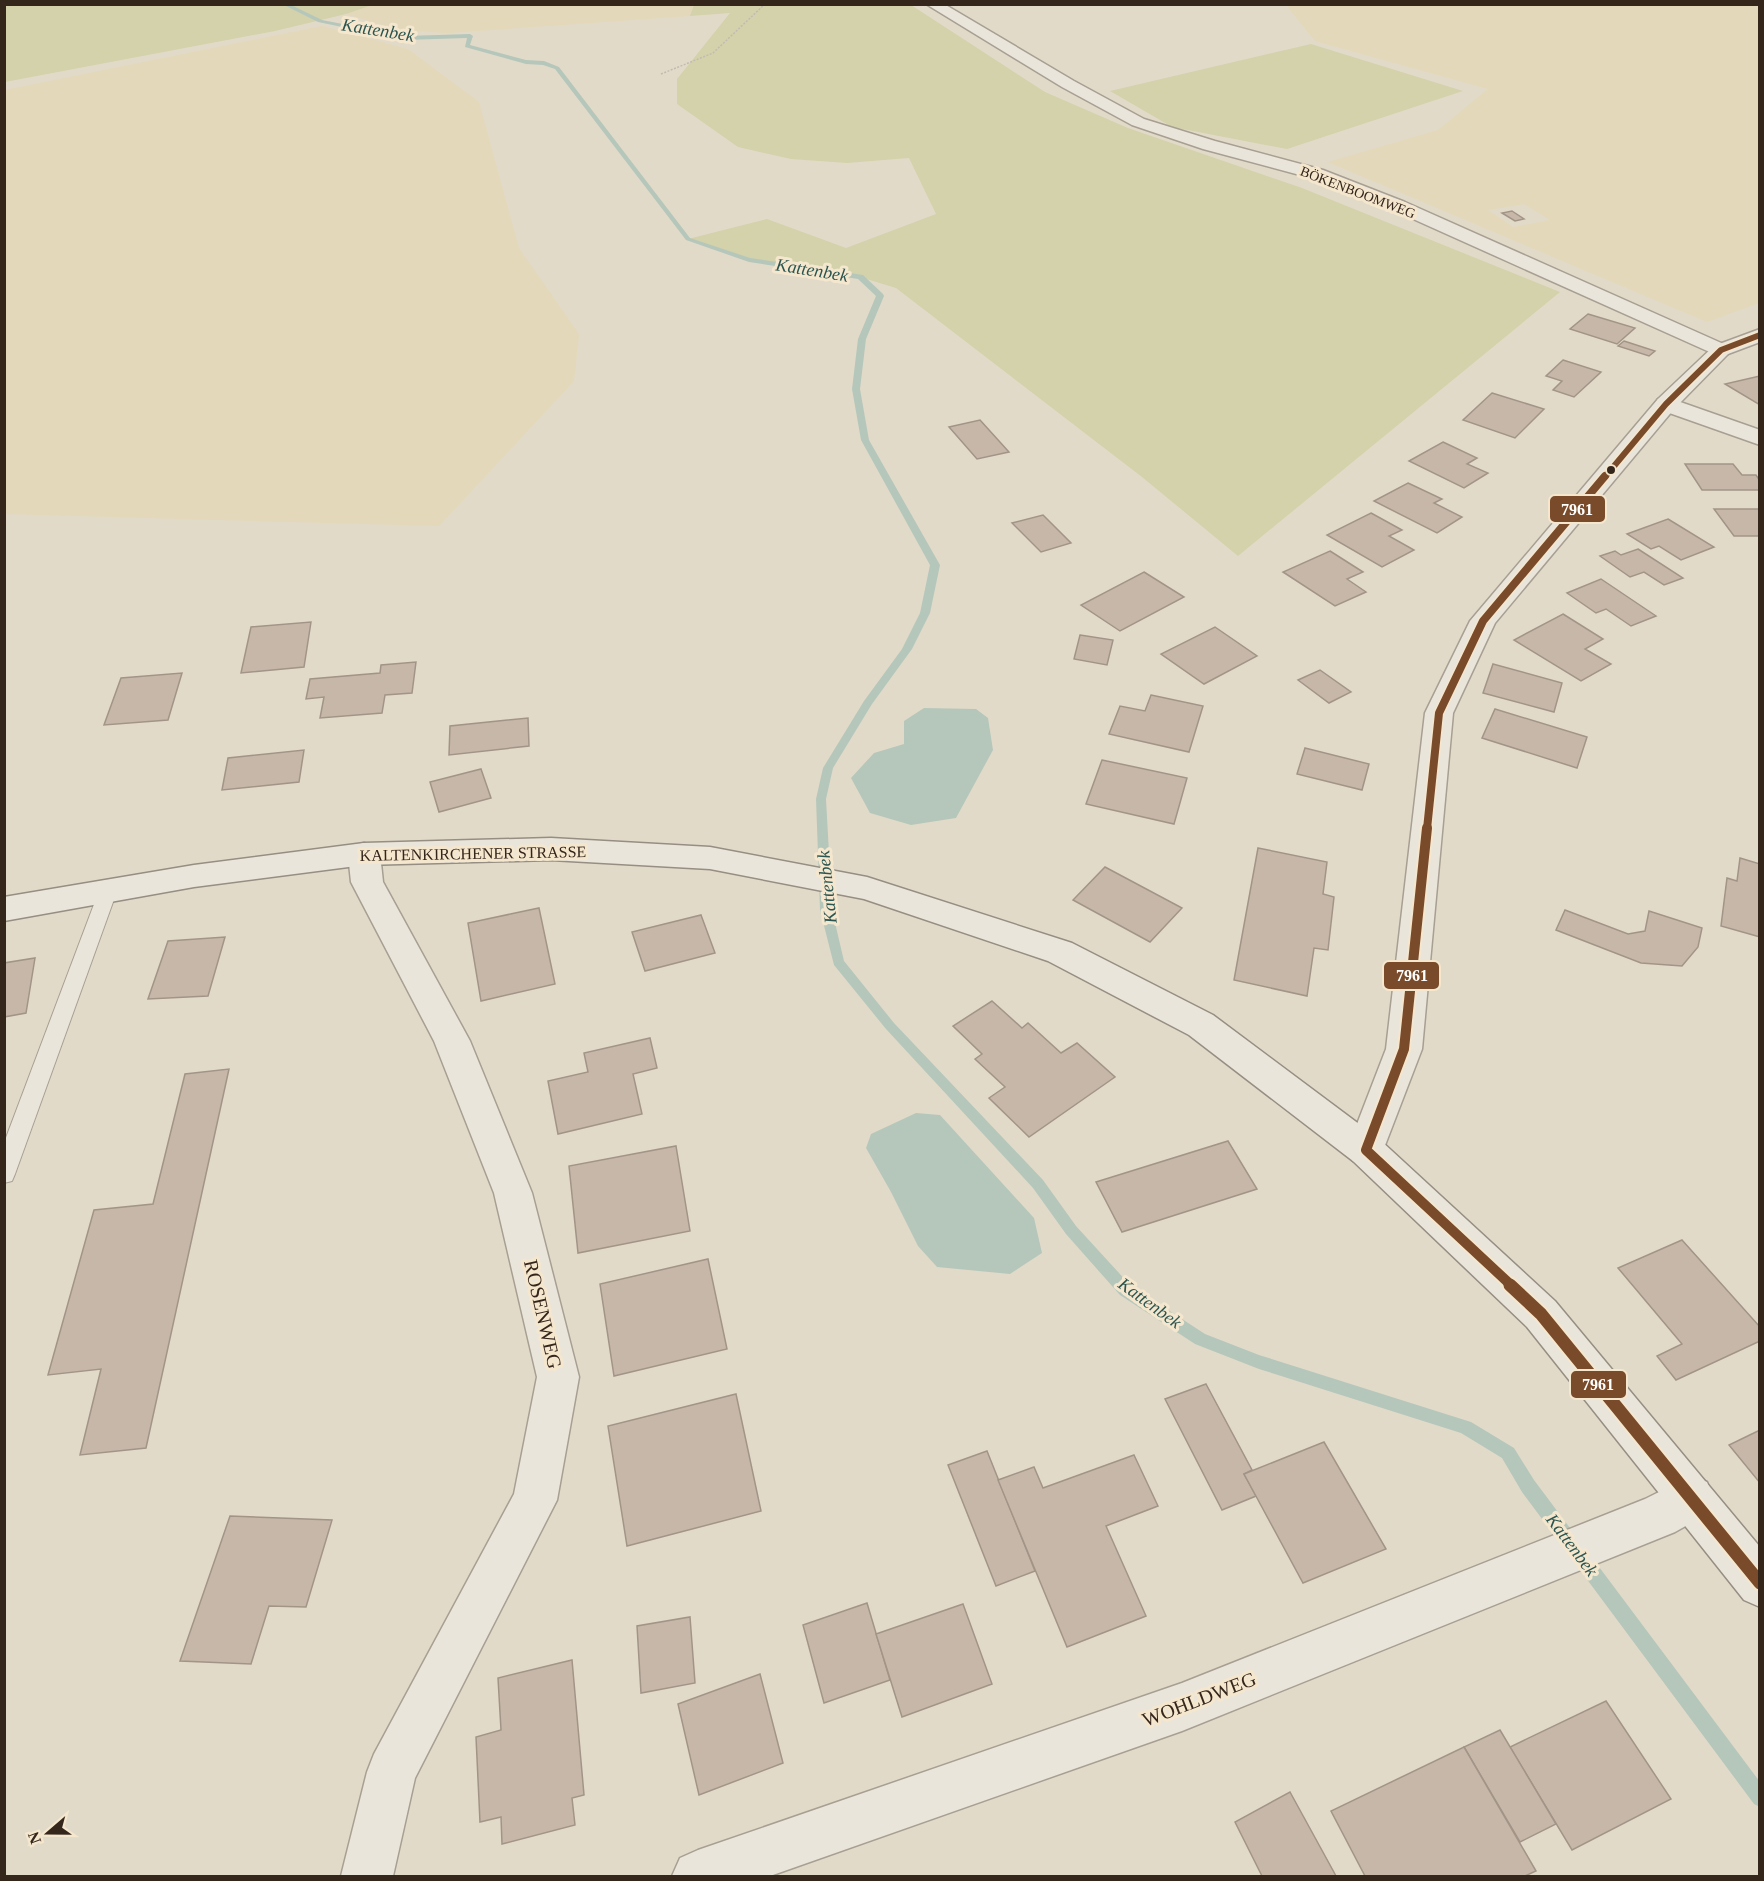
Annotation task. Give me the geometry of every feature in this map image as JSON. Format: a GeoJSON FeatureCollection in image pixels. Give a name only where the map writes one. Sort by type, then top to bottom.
{"type":"FeatureCollection","features":[{"type":"Feature","properties":{"kind":"street","name":"BÖKENBOOMWEG"},"geometry":{"type":"LineString","coordinates":[[933,4],[1068,84],[1138,122],[1209,145],[1317,174],[1389,202],[1721,350]]}},
{"type":"Feature","properties":{"kind":"street"},"geometry":{"type":"LineString","coordinates":[[1366,1150],[1404,1049],[1439,713],[1483,621],[1666,405],[1721,350],[1760,335]]}},
{"type":"Feature","properties":{"kind":"street"},"geometry":{"type":"LineString","coordinates":[[1666,405],[1760,438]]}},
{"type":"Feature","properties":{"kind":"street","name":"KALTENKIRCHENER STRASSE"},"geometry":{"type":"LineString","coordinates":[[4,909],[194,876],[364,854],[550,849],[710,858],[867,888],[1060,952],[1201,1025],[1366,1150],[1541,1314],[1760,1584]]}},
{"type":"Feature","properties":{"kind":"street","name":"ROSENWEG"},"geometry":{"type":"LineString","coordinates":[[364,854],[367,882],[452,1041],[513,1193],[558,1377],[535,1500],[392,1772],[367,1876]]}},
{"type":"Feature","properties":{"kind":"street","name":"WOHLDWEG"},"geometry":{"type":"LineString","coordinates":[[698,1876],[1182,1707],[1659,1516],[1691,1498]]}},
{"type":"Feature","properties":{"kind":"lane"},"geometry":{"type":"LineString","coordinates":[[4,1174],[108,891]]}},
{"type":"Feature","properties":{"kind":"path"},"geometry":{"type":"LineString","coordinates":[[661,74],[713,53],[765,4]]}},
{"type":"Feature","properties":{"kind":"shaded area"},"geometry":{"type":"Polygon","coordinates":[[[372,4],[694,5],[690,16],[448,33],[399,30],[346,14],[372,4]]]}},
{"type":"Feature","properties":{"kind":"shaded area"},"geometry":{"type":"Polygon","coordinates":[[[1286,5],[1759,5],[1759,303],[1707,322],[1328,162],[1438,130],[1488,89],[1315,41],[1286,5]],[[1524,204],[1488,210],[1513,227],[1550,220],[1524,204]]]}},
{"type":"Feature","properties":{"kind":"shaded area"},"geometry":{"type":"Polygon","coordinates":[[[322,26],[408,49],[479,102],[519,248],[579,334],[574,381],[439,526],[5,514],[5,90],[322,26]]]}},
{"type":"Feature","properties":{"kind":"shaded area"},"geometry":{"type":"Polygon","coordinates":[[[924,708],[976,709],[988,718],[993,750],[956,818],[911,825],[870,813],[851,778],[874,753],[904,744],[904,721],[924,708]]]}},
{"type":"Feature","properties":{"kind":"shaded area"},"geometry":{"type":"Polygon","coordinates":[[[916,1113],[940,1115],[1034,1218],[1042,1253],[1010,1274],[937,1267],[918,1246],[866,1148],[871,1134],[916,1113]]]}},
{"type":"Feature","properties":{"kind":"green space"},"geometry":{"type":"Polygon","coordinates":[[[5,4],[372,5],[346,14],[275,31],[5,82],[5,4]]]}},
{"type":"Feature","properties":{"kind":"green space"},"geometry":{"type":"Polygon","coordinates":[[[694,5],[911,5],[1045,92],[1128,128],[1302,188],[1560,292],[1238,556],[1142,477],[896,288],[860,277],[749,260],[688,239],[767,219],[846,248],[936,214],[909,158],[847,163],[791,159],[738,147],[677,104],[677,79],[730,13],[690,16],[694,5]]]}},
{"type":"Feature","properties":{"kind":"green space"},"geometry":{"type":"Polygon","coordinates":[[[1311,44],[1463,91],[1287,149],[1172,127],[1110,91],[1311,44]]]}},
{"type":"Feature","properties":{"kind":"building"},"geometry":{"type":"Polygon","coordinates":[[[1512,211],[1524,219],[1515,221],[1502,213],[1512,211]]]}},
{"type":"Feature","properties":{"kind":"building"},"geometry":{"type":"Polygon","coordinates":[[[1588,314],[1635,328],[1617,344],[1570,329],[1588,314]]]}},
{"type":"Feature","properties":{"kind":"building"},"geometry":{"type":"Polygon","coordinates":[[[1624,341],[1655,351],[1649,356],[1618,346],[1624,341]]]}},
{"type":"Feature","properties":{"kind":"building"},"geometry":{"type":"Polygon","coordinates":[[[1563,360],[1601,372],[1574,397],[1553,390],[1562,381],[1546,376],[1563,360]]]}},
{"type":"Feature","properties":{"kind":"building"},"geometry":{"type":"Polygon","coordinates":[[[1760,376],[1760,405],[1725,384],[1760,376]]]}},
{"type":"Feature","properties":{"kind":"building"},"geometry":{"type":"Polygon","coordinates":[[[1492,393],[1544,409],[1515,438],[1463,420],[1492,393]]]}},
{"type":"Feature","properties":{"kind":"building"},"geometry":{"type":"Polygon","coordinates":[[[980,420],[1009,452],[977,459],[949,427],[980,420]]]}},
{"type":"Feature","properties":{"kind":"building"},"geometry":{"type":"Polygon","coordinates":[[[1443,442],[1477,458],[1467,464],[1488,473],[1464,488],[1409,461],[1443,442]]]}},
{"type":"Feature","properties":{"kind":"building"},"geometry":{"type":"Polygon","coordinates":[[[1685,464],[1733,464],[1742,475],[1756,475],[1760,481],[1760,490],[1702,490],[1685,464]]]}},
{"type":"Feature","properties":{"kind":"building"},"geometry":{"type":"Polygon","coordinates":[[[1408,483],[1442,499],[1434,503],[1462,517],[1437,533],[1374,501],[1408,483]]]}},
{"type":"Feature","properties":{"kind":"building"},"geometry":{"type":"Polygon","coordinates":[[[1714,509],[1760,509],[1760,536],[1734,536],[1714,509]]]}},
{"type":"Feature","properties":{"kind":"building"},"geometry":{"type":"Polygon","coordinates":[[[1371,513],[1402,530],[1389,536],[1414,550],[1382,567],[1327,535],[1371,513]]]}},
{"type":"Feature","properties":{"kind":"building"},"geometry":{"type":"Polygon","coordinates":[[[1043,515],[1071,543],[1041,552],[1012,523],[1043,515]]]}},
{"type":"Feature","properties":{"kind":"building"},"geometry":{"type":"Polygon","coordinates":[[[1668,519],[1714,547],[1681,560],[1659,546],[1651,549],[1627,534],[1668,519]]]}},
{"type":"Feature","properties":{"kind":"building"},"geometry":{"type":"Polygon","coordinates":[[[1638,549],[1683,578],[1664,585],[1644,572],[1630,577],[1600,556],[1615,551],[1621,555],[1638,549]]]}},
{"type":"Feature","properties":{"kind":"building"},"geometry":{"type":"Polygon","coordinates":[[[1330,551],[1363,572],[1347,579],[1366,592],[1335,606],[1283,572],[1330,551]]]}},
{"type":"Feature","properties":{"kind":"building"},"geometry":{"type":"Polygon","coordinates":[[[1144,572],[1184,597],[1120,631],[1081,605],[1144,572]]]}},
{"type":"Feature","properties":{"kind":"building"},"geometry":{"type":"Polygon","coordinates":[[[1601,579],[1656,616],[1631,626],[1606,609],[1596,613],[1567,593],[1601,579]]]}},
{"type":"Feature","properties":{"kind":"building"},"geometry":{"type":"Polygon","coordinates":[[[1563,614],[1603,639],[1585,649],[1611,664],[1581,681],[1514,640],[1563,614]]]}},
{"type":"Feature","properties":{"kind":"building"},"geometry":{"type":"Polygon","coordinates":[[[311,622],[304,667],[241,673],[251,627],[311,622]]]}},
{"type":"Feature","properties":{"kind":"building"},"geometry":{"type":"Polygon","coordinates":[[[1215,627],[1257,656],[1204,684],[1161,654],[1215,627]]]}},
{"type":"Feature","properties":{"kind":"building"},"geometry":{"type":"Polygon","coordinates":[[[1080,635],[1113,640],[1107,665],[1074,659],[1080,635]]]}},
{"type":"Feature","properties":{"kind":"building"},"geometry":{"type":"Polygon","coordinates":[[[416,662],[412,693],[385,695],[382,713],[320,718],[324,697],[306,699],[310,679],[380,673],[381,665],[416,662]]]}},
{"type":"Feature","properties":{"kind":"building"},"geometry":{"type":"Polygon","coordinates":[[[1493,664],[1562,683],[1554,712],[1483,693],[1493,664]]]}},
{"type":"Feature","properties":{"kind":"building"},"geometry":{"type":"Polygon","coordinates":[[[1320,670],[1351,692],[1329,703],[1298,680],[1320,670]]]}},
{"type":"Feature","properties":{"kind":"building"},"geometry":{"type":"Polygon","coordinates":[[[182,673],[168,720],[104,725],[121,678],[182,673]]]}},
{"type":"Feature","properties":{"kind":"building"},"geometry":{"type":"Polygon","coordinates":[[[1151,695],[1203,706],[1189,752],[1109,734],[1120,706],[1145,711],[1151,695]]]}},
{"type":"Feature","properties":{"kind":"building"},"geometry":{"type":"Polygon","coordinates":[[[1495,709],[1587,737],[1577,768],[1482,738],[1495,709]]]}},
{"type":"Feature","properties":{"kind":"building"},"geometry":{"type":"Polygon","coordinates":[[[528,718],[529,746],[449,755],[450,726],[528,718]]]}},
{"type":"Feature","properties":{"kind":"building"},"geometry":{"type":"Polygon","coordinates":[[[1305,748],[1369,764],[1362,790],[1297,774],[1305,748]]]}},
{"type":"Feature","properties":{"kind":"building"},"geometry":{"type":"Polygon","coordinates":[[[304,750],[299,782],[222,790],[228,758],[304,750]]]}},
{"type":"Feature","properties":{"kind":"building"},"geometry":{"type":"Polygon","coordinates":[[[1102,760],[1187,778],[1174,824],[1086,804],[1102,760]]]}},
{"type":"Feature","properties":{"kind":"building"},"geometry":{"type":"Polygon","coordinates":[[[481,769],[491,798],[439,812],[430,782],[481,769]]]}},
{"type":"Feature","properties":{"kind":"building"},"geometry":{"type":"Polygon","coordinates":[[[1258,848],[1327,862],[1323,894],[1334,897],[1328,950],[1314,948],[1307,996],[1234,980],[1258,848]]]}},
{"type":"Feature","properties":{"kind":"building"},"geometry":{"type":"Polygon","coordinates":[[[1740,858],[1760,864],[1760,937],[1721,926],[1727,878],[1737,881],[1740,858]]]}},
{"type":"Feature","properties":{"kind":"building"},"geometry":{"type":"Polygon","coordinates":[[[1105,867],[1182,908],[1150,942],[1073,900],[1105,867]]]}},
{"type":"Feature","properties":{"kind":"building"},"geometry":{"type":"Polygon","coordinates":[[[539,908],[555,984],[481,1001],[468,923],[539,908]]]}},
{"type":"Feature","properties":{"kind":"building"},"geometry":{"type":"Polygon","coordinates":[[[1565,910],[1628,934],[1645,931],[1649,911],[1702,928],[1698,947],[1682,966],[1641,963],[1556,930],[1565,910]]]}},
{"type":"Feature","properties":{"kind":"building"},"geometry":{"type":"Polygon","coordinates":[[[701,915],[715,953],[645,971],[632,932],[701,915]]]}},
{"type":"Feature","properties":{"kind":"building"},"geometry":{"type":"Polygon","coordinates":[[[225,937],[208,996],[148,999],[168,941],[225,937]]]}},
{"type":"Feature","properties":{"kind":"building"},"geometry":{"type":"Polygon","coordinates":[[[35,958],[26,1013],[4,1017],[4,963],[35,958]]]}},
{"type":"Feature","properties":{"kind":"building"},"geometry":{"type":"Polygon","coordinates":[[[992,1001],[1022,1028],[1028,1023],[1061,1053],[1077,1043],[1115,1077],[1029,1137],[989,1098],[1005,1087],[975,1059],[982,1054],[953,1026],[992,1001]]]}},
{"type":"Feature","properties":{"kind":"building"},"geometry":{"type":"Polygon","coordinates":[[[650,1038],[657,1068],[633,1074],[642,1114],[558,1134],[548,1081],[588,1072],[584,1053],[650,1038]]]}},
{"type":"Feature","properties":{"kind":"building"},"geometry":{"type":"Polygon","coordinates":[[[229,1069],[146,1448],[80,1455],[101,1369],[48,1375],[94,1210],[153,1204],[185,1074],[229,1069]]]}},
{"type":"Feature","properties":{"kind":"building"},"geometry":{"type":"Polygon","coordinates":[[[1228,1141],[1257,1189],[1122,1232],[1096,1182],[1228,1141]]]}},
{"type":"Feature","properties":{"kind":"building"},"geometry":{"type":"Polygon","coordinates":[[[676,1146],[690,1231],[578,1253],[569,1166],[676,1146]]]}},
{"type":"Feature","properties":{"kind":"building"},"geometry":{"type":"Polygon","coordinates":[[[1682,1240],[1760,1327],[1760,1341],[1676,1380],[1657,1356],[1682,1344],[1618,1268],[1682,1240]]]}},
{"type":"Feature","properties":{"kind":"building"},"geometry":{"type":"Polygon","coordinates":[[[708,1259],[727,1349],[614,1376],[600,1284],[708,1259]]]}},
{"type":"Feature","properties":{"kind":"building"},"geometry":{"type":"Polygon","coordinates":[[[1206,1384],[1252,1470],[1244,1474],[1256,1496],[1222,1510],[1165,1399],[1206,1384]]]}},
{"type":"Feature","properties":{"kind":"building"},"geometry":{"type":"Polygon","coordinates":[[[736,1394],[761,1511],[627,1546],[608,1426],[736,1394]]]}},
{"type":"Feature","properties":{"kind":"building"},"geometry":{"type":"Polygon","coordinates":[[[1760,1430],[1760,1483],[1729,1445],[1760,1430]]]}},
{"type":"Feature","properties":{"kind":"building"},"geometry":{"type":"Polygon","coordinates":[[[1324,1442],[1386,1549],[1303,1583],[1244,1474],[1324,1442]]]}},
{"type":"Feature","properties":{"kind":"building"},"geometry":{"type":"Polygon","coordinates":[[[987,1451],[1035,1571],[996,1586],[948,1465],[987,1451]]]}},
{"type":"Feature","properties":{"kind":"building"},"geometry":{"type":"Polygon","coordinates":[[[1134,1455],[1158,1506],[1106,1526],[1146,1616],[1067,1647],[998,1480],[1034,1467],[1043,1488],[1134,1455]]]}},
{"type":"Feature","properties":{"kind":"building"},"geometry":{"type":"Polygon","coordinates":[[[230,1516],[332,1520],[306,1607],[269,1606],[251,1664],[180,1661],[230,1516]]]}},
{"type":"Feature","properties":{"kind":"building"},"geometry":{"type":"Polygon","coordinates":[[[867,1603],[890,1680],[824,1703],[803,1625],[867,1603]]]}},
{"type":"Feature","properties":{"kind":"building"},"geometry":{"type":"Polygon","coordinates":[[[963,1604],[992,1684],[902,1717],[876,1634],[963,1604]]]}},
{"type":"Feature","properties":{"kind":"building"},"geometry":{"type":"Polygon","coordinates":[[[690,1617],[695,1683],[641,1693],[637,1626],[690,1617]]]}},
{"type":"Feature","properties":{"kind":"building"},"geometry":{"type":"Polygon","coordinates":[[[572,1660],[584,1795],[572,1798],[575,1825],[502,1844],[501,1817],[480,1822],[476,1737],[501,1730],[498,1678],[572,1660]]]}},
{"type":"Feature","properties":{"kind":"building"},"geometry":{"type":"Polygon","coordinates":[[[760,1674],[783,1763],[699,1795],[678,1704],[760,1674]]]}},
{"type":"Feature","properties":{"kind":"building"},"geometry":{"type":"Polygon","coordinates":[[[1606,1701],[1671,1799],[1572,1850],[1510,1747],[1606,1701]]]}},
{"type":"Feature","properties":{"kind":"building"},"geometry":{"type":"Polygon","coordinates":[[[1500,1730],[1556,1824],[1520,1842],[1464,1747],[1500,1730]]]}},
{"type":"Feature","properties":{"kind":"building"},"geometry":{"type":"Polygon","coordinates":[[[1464,1747],[1536,1871],[1525,1876],[1365,1876],[1331,1811],[1464,1747]]]}},
{"type":"Feature","properties":{"kind":"building"},"geometry":{"type":"Polygon","coordinates":[[[1290,1792],[1336,1876],[1262,1876],[1235,1822],[1290,1792]]]}},
{"type":"Feature","properties":{"kind":"waterway","name":"Kattenbek"},"geometry":{"type":"LineString","coordinates":[[284,4],[320,21],[405,38],[470,36],[467,46],[557,68],[688,239],[749,260],[860,277],[880,296],[862,339],[856,389],[865,440],[935,565],[925,613],[907,649],[868,703],[828,768],[821,799],[823,853],[826,910],[838,962],[890,1026],[1038,1184],[1071,1230],[1125,1290],[1200,1339],[1259,1362],[1465,1427],[1508,1453],[1528,1486],[1760,1798]]}},
{"type":"Feature","properties":{"kind":"transit line","name":"7961"},"geometry":{"type":"LineString","coordinates":[[1760,335],[1721,350],[1666,404],[1483,621],[1439,713],[1404,1049],[1366,1150],[1541,1314],[1760,1583]]}}]}
